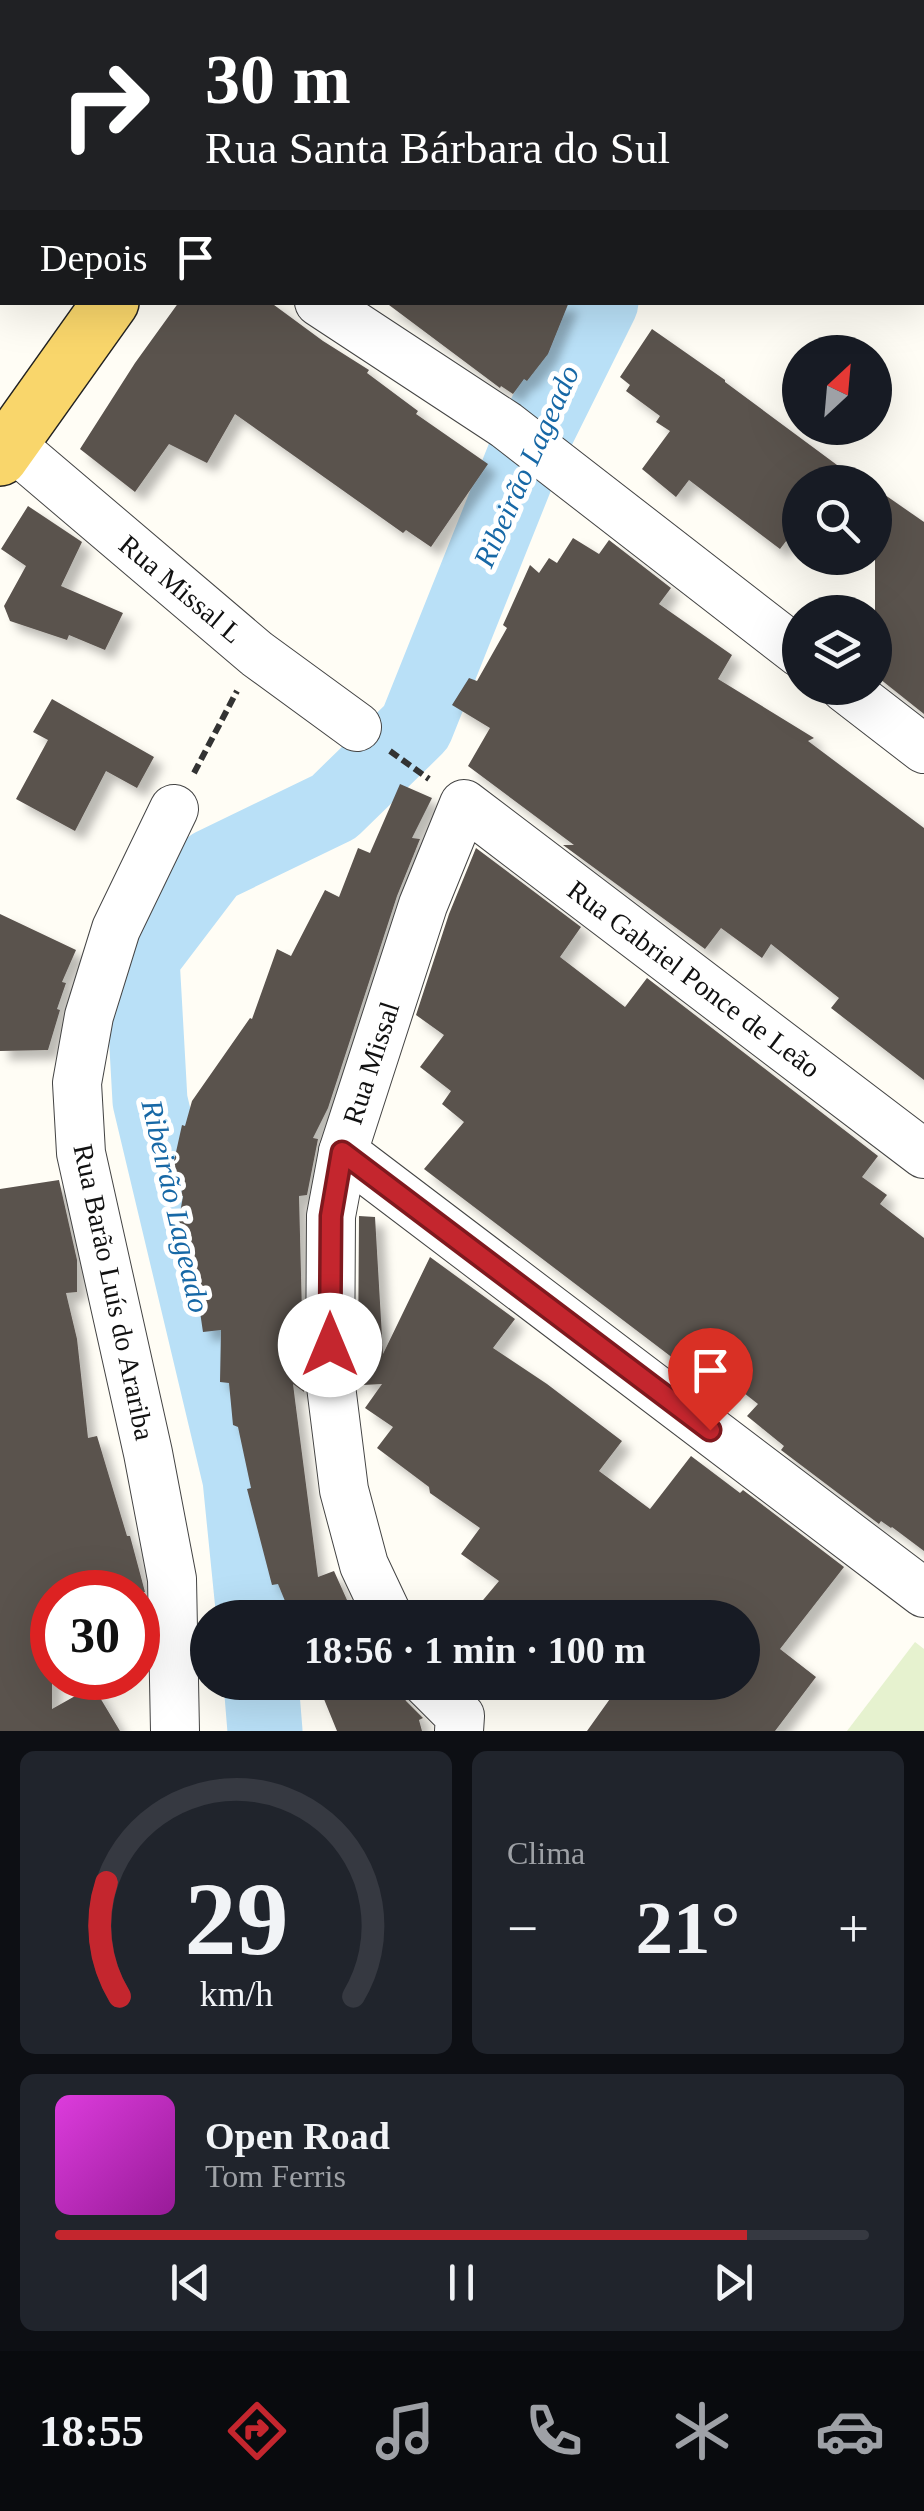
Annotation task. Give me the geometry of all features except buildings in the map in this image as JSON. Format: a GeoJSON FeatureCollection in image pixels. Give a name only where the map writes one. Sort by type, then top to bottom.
{"type":"FeatureCollection","features":[{"type":"Feature","properties":{"kind":"main road"},"geometry":{"type":"LineString","coordinates":[[5,451],[109,305]]}},
{"type":"Feature","properties":{"kind":"street"},"geometry":{"type":"LineString","coordinates":[[324,305],[506,424],[782,639]]}},
{"type":"Feature","properties":{"kind":"street","name":"Rua Missal L"},"geometry":{"type":"LineString","coordinates":[[5,451],[258,654],[356,727]]}},
{"type":"Feature","properties":{"kind":"street"},"geometry":{"type":"LineString","coordinates":[[867,705],[924,749]]}},
{"type":"Feature","properties":{"kind":"street","name":"Rua Missal"},"geometry":{"type":"LineString","coordinates":[[380,1600],[364,1566],[344,1490],[330,1378],[331,1216],[342,1152],[458,799]]}},
{"type":"Feature","properties":{"kind":"street","name":"Rua Gabriel Ponce de Leão"},"geometry":{"type":"LineString","coordinates":[[458,799],[924,1154]]}},
{"type":"Feature","properties":{"kind":"street","name":"Rua Barão Luís do Arariba"},"geometry":{"type":"LineString","coordinates":[[174,809],[116,929],[90,1016],[78,1083],[81,1153],[148,1452],[172,1579],[175,1731]]}},
{"type":"Feature","properties":{"kind":"street"},"geometry":{"type":"LineString","coordinates":[[342,1152],[924,1593]]}},
{"type":"Feature","properties":{"kind":"street"},"geometry":{"type":"LineString","coordinates":[[442,1700],[466,1726]]}},
{"type":"Feature","properties":{"kind":"path"},"geometry":{"type":"LineString","coordinates":[[174,809],[242,682]]}},
{"type":"Feature","properties":{"kind":"path"},"geometry":{"type":"LineString","coordinates":[[356,727],[458,799]]}},
{"type":"Feature","properties":{"kind":"green space"},"geometry":{"type":"Polygon","coordinates":[[[915,1642],[924,1649],[924,1731],[847,1731],[915,1642]]]}},
{"type":"Feature","properties":{"kind":"waterway","name":"Ribeirão Lageado"},"geometry":{"type":"LineString","coordinates":[[252,1600],[240,1479],[150,1101],[142,958],[212,866],[334,807],[416,727],[524,457],[600,305]]}},
{"type":"Feature","properties":{"kind":"waterway","name":"Ribeirão Lageado"},"geometry":{"type":"LineString","coordinates":[[262,1700],[265,1731]]}},
{"type":"Feature","properties":{"kind":"route"},"geometry":{"type":"LineString","coordinates":[[330,1345],[331,1216],[342,1152],[710,1430]]}}]}
